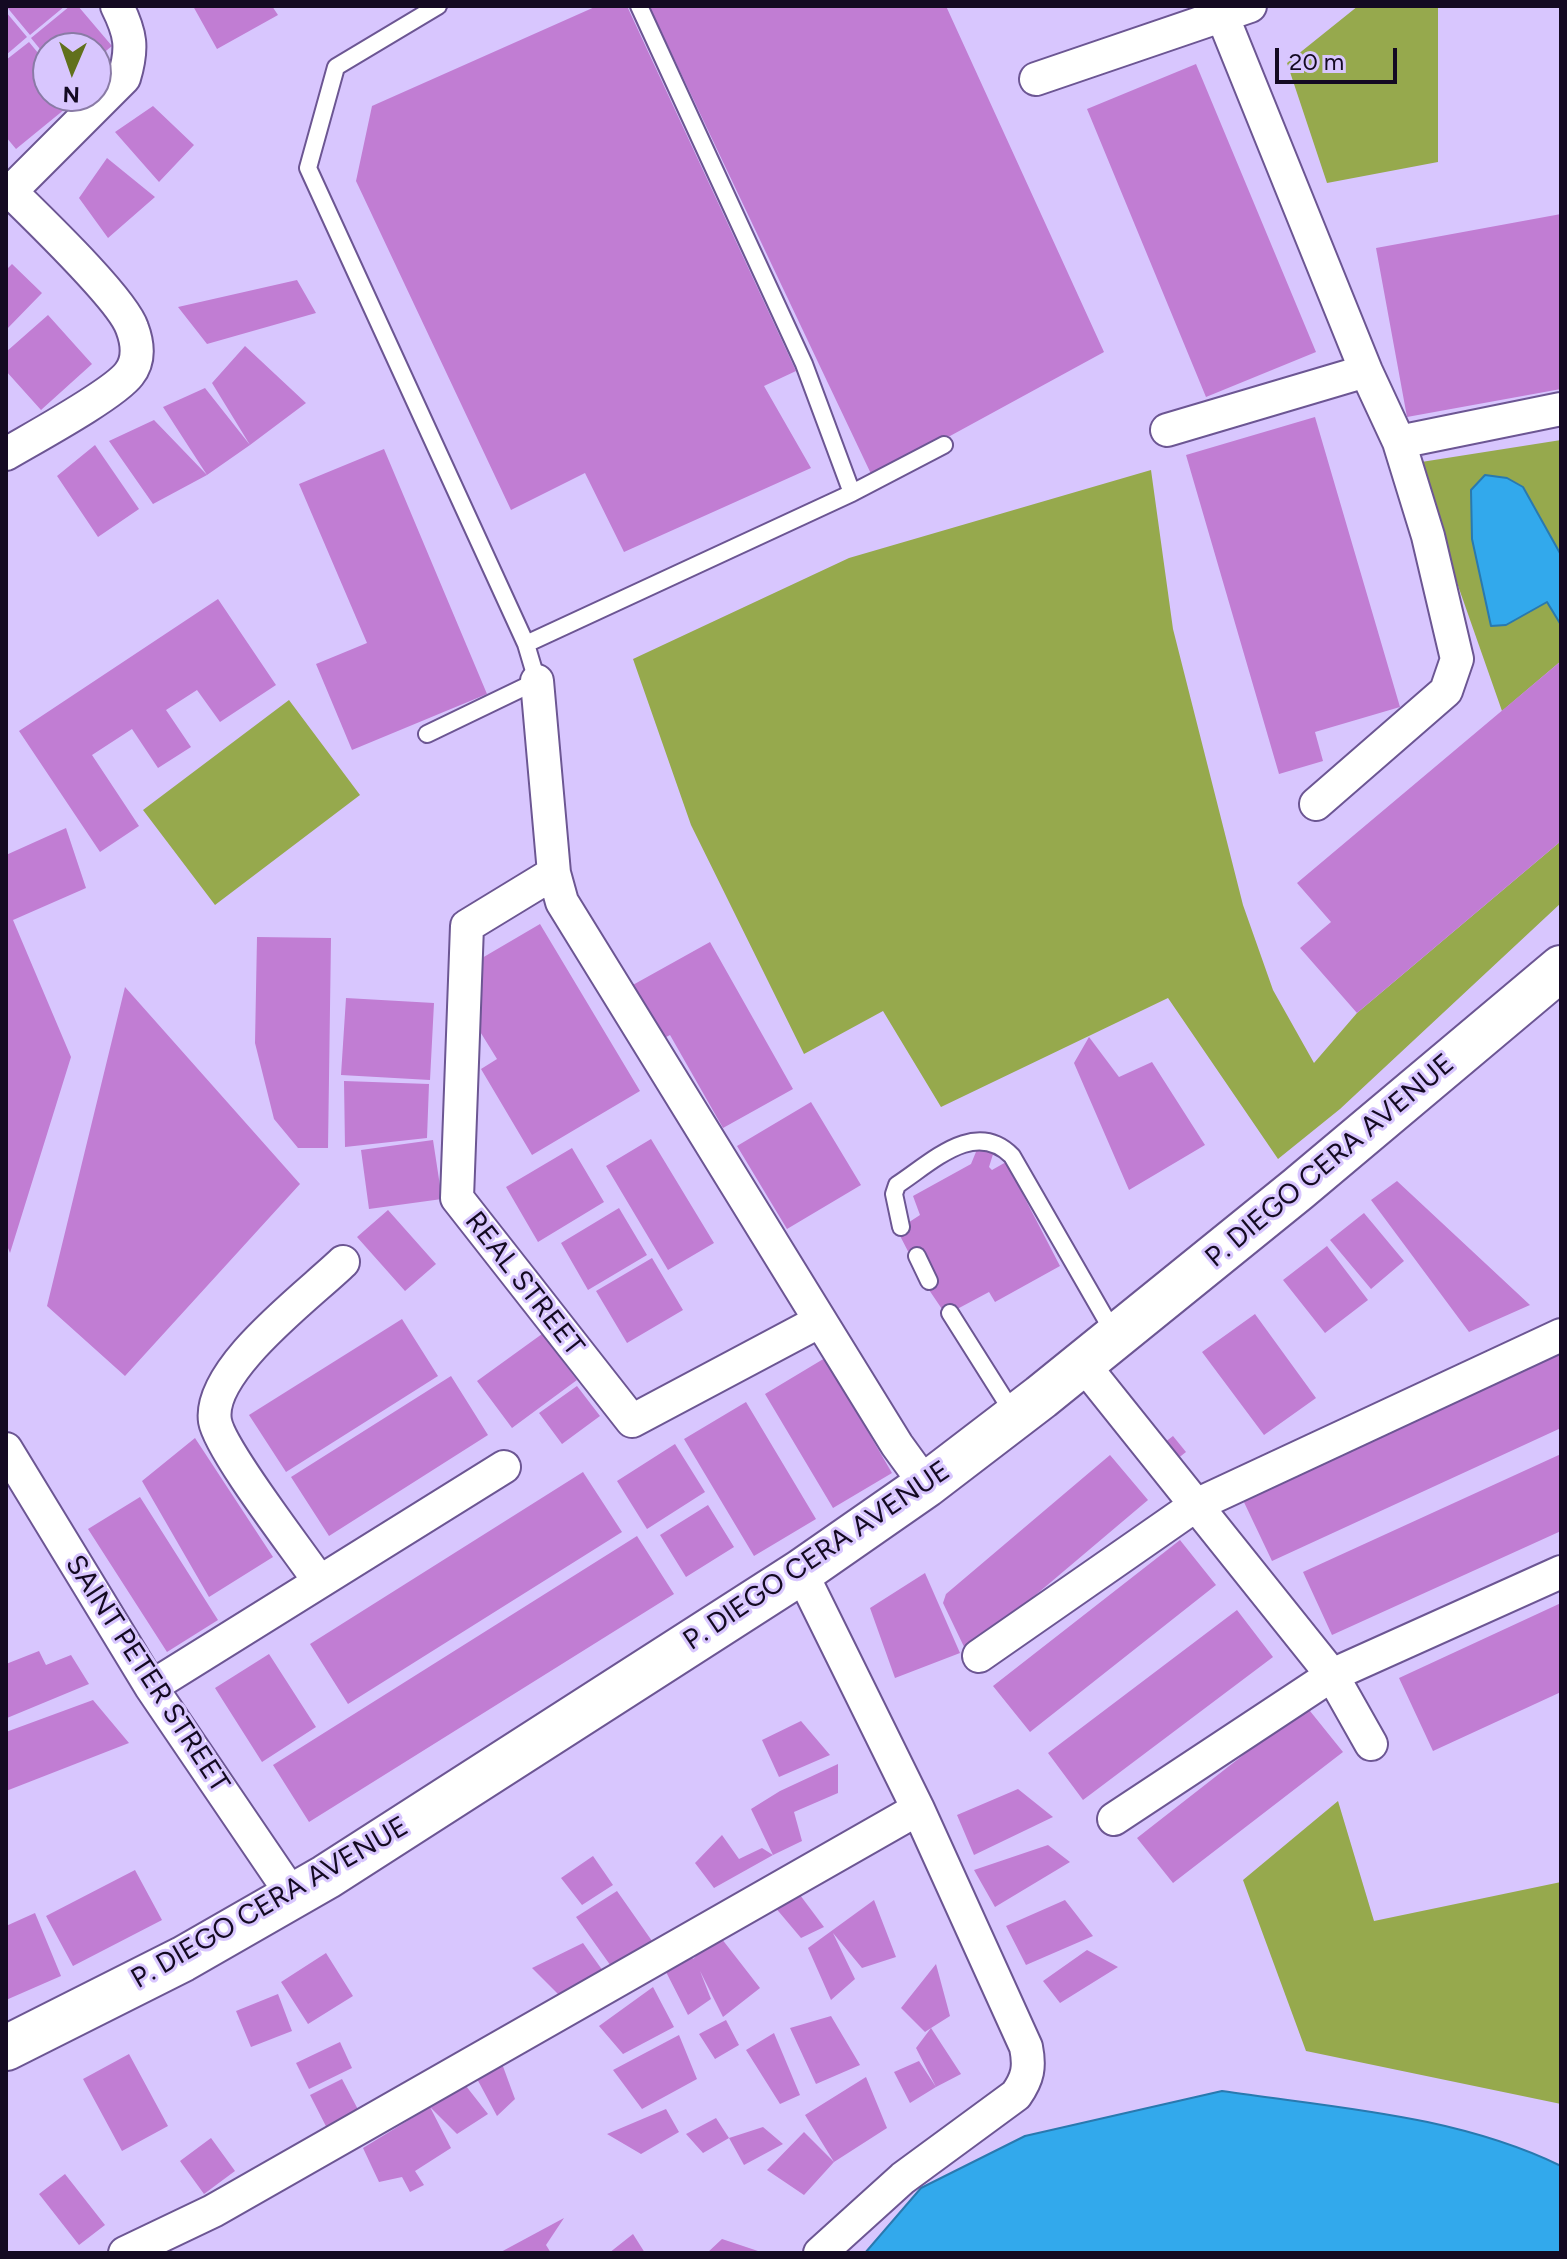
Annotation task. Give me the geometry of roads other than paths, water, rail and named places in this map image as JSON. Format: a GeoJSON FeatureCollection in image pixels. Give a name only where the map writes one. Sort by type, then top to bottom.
{"type":"FeatureCollection","features":[{"type":"Feature","properties":{"kind":"main road","name":"P. DIEGO CERA AVENUE"},"geometry":{"type":"LineString","coordinates":[[6,2048],[183,1959],[293,1896],[801,1572],[926,1485],[1083,1364],[1561,968]]}},
{"type":"Feature","properties":{"kind":"street"},"geometry":{"type":"LineString","coordinates":[[6,454],[112,388],[128,375],[138,355],[131,325],[111,298],[8,189],[124,78],[132,53],[126,23],[117,6]]}},
{"type":"Feature","properties":{"kind":"street"},"geometry":{"type":"LineString","coordinates":[[1036,79],[1236,10],[1366,371],[1399,442],[1428,536],[1457,659],[1446,691],[1316,804]]}},
{"type":"Feature","properties":{"kind":"street"},"geometry":{"type":"LineString","coordinates":[[1167,430],[1366,371]]}},
{"type":"Feature","properties":{"kind":"street"},"geometry":{"type":"LineString","coordinates":[[1399,442],[1561,409]]}},
{"type":"Feature","properties":{"kind":"street"},"geometry":{"type":"LineString","coordinates":[[537,681],[554,873],[562,902],[820,1321],[926,1485]]}},
{"type":"Feature","properties":{"kind":"street","name":"REAL STREET"},"geometry":{"type":"LineString","coordinates":[[554,873],[467,926],[457,1198],[632,1421],[820,1321]]}},
{"type":"Feature","properties":{"kind":"street"},"geometry":{"type":"LineString","coordinates":[[319,1581],[226,1446],[214,1417],[223,1383],[240,1361],[343,1262]]}},
{"type":"Feature","properties":{"kind":"street"},"geometry":{"type":"LineString","coordinates":[[979,1656],[1196,1505],[1561,1335]]}},
{"type":"Feature","properties":{"kind":"street"},"geometry":{"type":"LineString","coordinates":[[1083,1364],[1332,1675],[1371,1744]]}},
{"type":"Feature","properties":{"kind":"street","name":"SAINT PETER STREET"},"geometry":{"type":"LineString","coordinates":[[6,1449],[151,1687],[293,1896]]}},
{"type":"Feature","properties":{"kind":"street"},"geometry":{"type":"LineString","coordinates":[[151,1687],[504,1467]]}},
{"type":"Feature","properties":{"kind":"street"},"geometry":{"type":"LineString","coordinates":[[801,1572],[918,1809],[1026,2047],[1027,2080],[1016,2095],[903,2178],[820,2253]]}},
{"type":"Feature","properties":{"kind":"street"},"geometry":{"type":"LineString","coordinates":[[1114,1819],[1332,1675],[1561,1572]]}},
{"type":"Feature","properties":{"kind":"street"},"geometry":{"type":"LineString","coordinates":[[125,2253],[213,2211],[918,1809]]}},
{"type":"Feature","properties":{"kind":"lane"},"geometry":{"type":"LineString","coordinates":[[427,734],[537,681],[526,644],[308,168],[336,67],[438,6]]}},
{"type":"Feature","properties":{"kind":"lane"},"geometry":{"type":"LineString","coordinates":[[639,6],[804,364],[852,493]]}},
{"type":"Feature","properties":{"kind":"lane"},"geometry":{"type":"LineString","coordinates":[[526,644],[852,493],[944,445]]}},
{"type":"Feature","properties":{"kind":"lane"},"geometry":{"type":"LineString","coordinates":[[901,1227],[894,1194],[897,1185],[962,1142],[985,1140],[1002,1146],[1012,1156],[1116,1337]]}},
{"type":"Feature","properties":{"kind":"lane"},"geometry":{"type":"LineString","coordinates":[[917,1256],[929,1281]]}},
{"type":"Feature","properties":{"kind":"lane"},"geometry":{"type":"LineString","coordinates":[[950,1313],[1016,1417]]}},
{"type":"Feature","properties":{"kind":"water"},"geometry":{"type":"Polygon","coordinates":[[[1485,475],[1507,478],[1523,487],[1561,555],[1561,625],[1547,602],[1506,625],[1491,626],[1472,539],[1471,490],[1485,475]]]}},
{"type":"Feature","properties":{"kind":"water"},"geometry":{"type":"Polygon","coordinates":[[[1222,2091],[1438,2124],[1521,2149],[1561,2166],[1561,2253],[865,2253],[921,2188],[1025,2136],[1222,2091]]]}}]}
